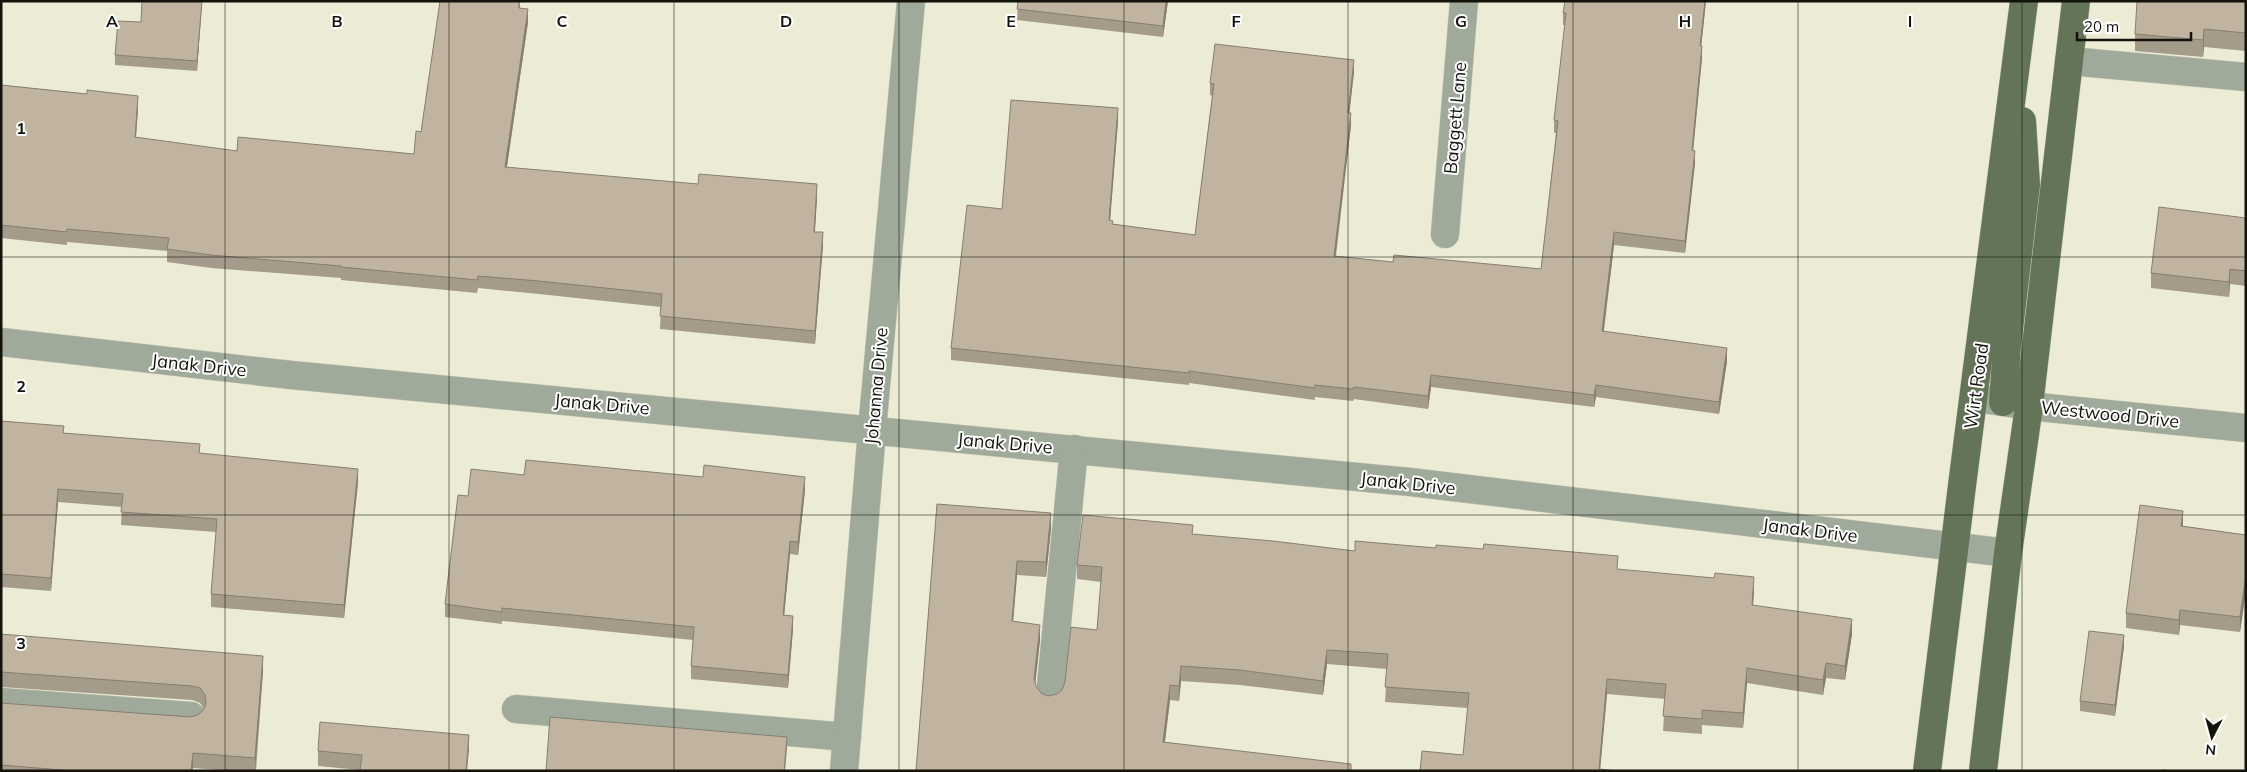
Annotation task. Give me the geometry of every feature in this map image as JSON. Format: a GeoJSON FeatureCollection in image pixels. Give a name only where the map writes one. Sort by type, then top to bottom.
{"type":"FeatureCollection","features":[{"type":"Feature","properties":{"kind":"main road","name":"Wirt Road"},"geometry":{"type":"LineString","coordinates":[[1927,771],[1953,548],[1975,398],[2024,1]]}},
{"type":"Feature","properties":{"kind":"main road"},"geometry":{"type":"LineString","coordinates":[[2058,1],[2064,98]]}},
{"type":"Feature","properties":{"kind":"main road"},"geometry":{"type":"LineString","coordinates":[[1983,771],[2008,553],[2016,404],[2064,98],[2076,1]]}},
{"type":"Feature","properties":{"kind":"main road"},"geometry":{"type":"LineString","coordinates":[[2016,404],[2007,346],[2026,185],[2017,57]]}},
{"type":"Feature","properties":{"kind":"street","name":"Johanna Drive"},"geometry":{"type":"LineString","coordinates":[[844,771],[872,430],[911,1]]}},
{"type":"Feature","properties":{"kind":"street","name":"Baggett Lane"},"geometry":{"type":"LineString","coordinates":[[1445,234],[1464,1]]}},
{"type":"Feature","properties":{"kind":"street"},"geometry":{"type":"LineString","coordinates":[[2069,61],[2246,77]]}},
{"type":"Feature","properties":{"kind":"street","name":"Janak Drive"},"geometry":{"type":"LineString","coordinates":[[1,342],[300,376],[1410,482],[1953,548],[2008,553]]}},
{"type":"Feature","properties":{"kind":"street","name":"Westwood Drive"},"geometry":{"type":"LineString","coordinates":[[1975,398],[2246,428]]}},
{"type":"Feature","properties":{"kind":"street"},"geometry":{"type":"LineString","coordinates":[[1050,695],[1074,450]]}},
{"type":"Feature","properties":{"kind":"street"},"geometry":{"type":"LineString","coordinates":[[1,702],[191,716]]}},
{"type":"Feature","properties":{"kind":"street"},"geometry":{"type":"LineString","coordinates":[[516,709],[846,737]]}},
{"type":"Feature","properties":{"kind":"building"},"geometry":{"type":"Polygon","coordinates":[[[142,1],[202,1],[197,61],[115,55],[118,21],[141,22],[142,1]]]}},
{"type":"Feature","properties":{"kind":"building"},"geometry":{"type":"Polygon","coordinates":[[[440,1],[519,1],[519,8],[528,9],[505,167],[698,184],[699,174],[817,184],[814,232],[823,232],[815,331],[660,316],[662,294],[539,281],[478,276],[477,280],[211,255],[167,249],[169,238],[67,229],[67,232],[1,225],[1,85],[87,94],[87,90],[138,96],[135,137],[237,151],[238,137],[414,154],[416,131],[421,132],[440,1]]]}},
{"type":"Feature","properties":{"kind":"building"},"geometry":{"type":"Polygon","coordinates":[[[1018,1],[1166,1],[1163,26],[1017,9],[1018,1]]]}},
{"type":"Feature","properties":{"kind":"building"},"geometry":{"type":"Polygon","coordinates":[[[1565,1],[1705,1],[1692,150],[1695,151],[1685,241],[1614,232],[1602,331],[1727,348],[1719,402],[1596,385],[1594,395],[1431,375],[1428,396],[1354,387],[1353,389],[1315,385],[1315,388],[1189,371],[1189,373],[951,348],[967,205],[1002,209],[1011,100],[1118,108],[1109,220],[1113,221],[1112,224],[1195,235],[1214,84],[1210,83],[1215,44],[1354,60],[1348,113],[1351,113],[1334,256],[1393,262],[1394,255],[1541,269],[1558,121],[1554,120],[1566,13],[1563,13],[1565,1]]]}},
{"type":"Feature","properties":{"kind":"building"},"geometry":{"type":"Polygon","coordinates":[[[2137,1],[2246,1],[2246,33],[2204,29],[2203,40],[2135,34],[2137,1]]]}},
{"type":"Feature","properties":{"kind":"building"},"geometry":{"type":"Polygon","coordinates":[[[2159,207],[2246,218],[2246,271],[2230,269],[2229,282],[2151,273],[2159,207]]]}},
{"type":"Feature","properties":{"kind":"building"},"geometry":{"type":"Polygon","coordinates":[[[1,421],[64,426],[63,433],[200,444],[199,453],[358,469],[344,605],[211,594],[217,519],[121,512],[123,494],[58,489],[51,578],[1,574],[1,421]]]}},
{"type":"Feature","properties":{"kind":"building"},"geometry":{"type":"Polygon","coordinates":[[[526,460],[703,477],[704,465],[805,477],[798,542],[790,541],[783,615],[793,616],[788,675],[691,666],[694,627],[502,608],[502,612],[445,604],[458,495],[468,496],[471,469],[524,475],[526,460]]]}},
{"type":"Feature","properties":{"kind":"building"},"geometry":{"type":"Polygon","coordinates":[[[937,504],[1051,513],[1046,562],[1017,561],[1012,621],[1040,625],[1034,679],[1041,693],[1048,696],[1057,694],[1062,690],[1065,682],[1071,627],[1097,630],[1102,567],[1077,565],[1083,515],[1193,525],[1192,534],[1355,551],[1355,541],[1436,548],[1436,545],[1483,549],[1484,544],[1618,556],[1617,569],[1714,578],[1715,573],[1754,577],[1752,605],[1852,619],[1845,666],[1826,663],[1823,680],[1747,668],[1743,713],[1702,710],[1702,719],[1663,716],[1666,684],[1607,679],[1599,769],[1618,771],[1420,771],[1422,751],[1463,755],[1469,693],[1385,687],[1388,654],[1327,650],[1323,681],[1240,670],[1181,666],[1179,686],[1170,685],[1163,742],[1351,764],[1351,771],[916,771],[937,504]]]}},
{"type":"Feature","properties":{"kind":"building"},"geometry":{"type":"Polygon","coordinates":[[[2140,505],[2183,511],[2181,526],[2246,535],[2246,575],[2240,617],[2180,610],[2179,620],[2126,613],[2140,505]]]}},
{"type":"Feature","properties":{"kind":"building"},"geometry":{"type":"Polygon","coordinates":[[[2089,631],[2124,635],[2115,705],[2080,701],[2089,631]]]}},
{"type":"Feature","properties":{"kind":"building"},"geometry":{"type":"Polygon","coordinates":[[[1,634],[263,656],[255,758],[193,753],[191,771],[74,771],[1,765],[1,703],[190,717],[198,715],[204,709],[206,703],[205,695],[200,688],[192,686],[1,672],[1,634]]]}},
{"type":"Feature","properties":{"kind":"building"},"geometry":{"type":"Polygon","coordinates":[[[550,717],[787,737],[784,771],[546,771],[550,717]]]}},
{"type":"Feature","properties":{"kind":"building"},"geometry":{"type":"Polygon","coordinates":[[[320,722],[469,735],[466,771],[360,771],[362,755],[318,751],[320,722]]]}}]}
